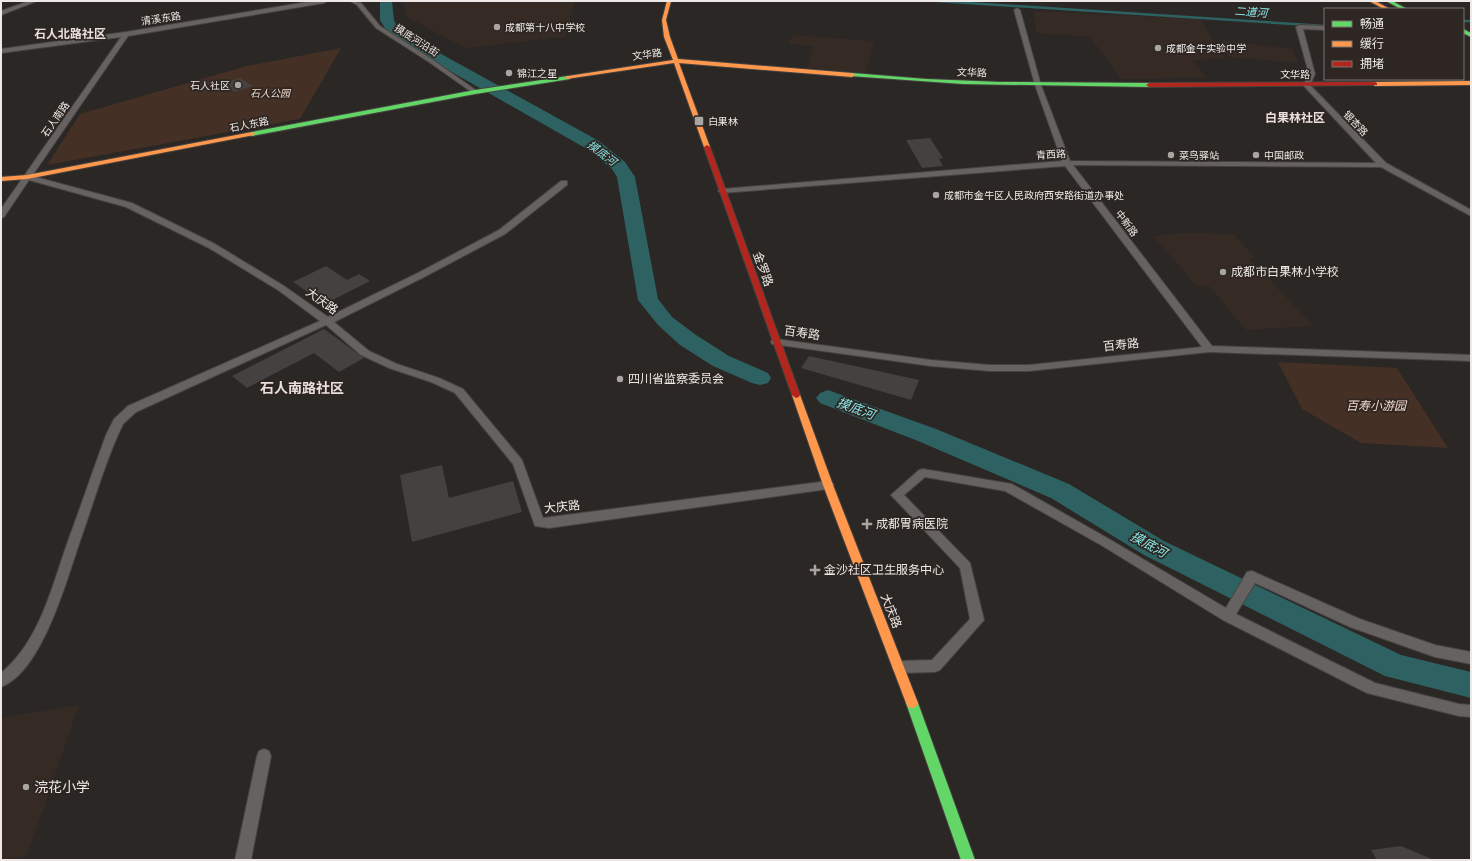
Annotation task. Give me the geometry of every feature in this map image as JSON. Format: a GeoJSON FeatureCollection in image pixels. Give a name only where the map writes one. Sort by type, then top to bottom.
{"type":"FeatureCollection","features":[{"type":"Feature","properties":{"kind":"street"},"geometry":{"type":"LineString","coordinates":[[1,14],[34,1]]}},
{"type":"Feature","properties":{"kind":"street","name":"清溪东路"},"geometry":{"type":"LineString","coordinates":[[1,51],[126,34],[324,1]]}},
{"type":"Feature","properties":{"kind":"street","name":"摸底河沿街"},"geometry":{"type":"LineString","coordinates":[[352,1],[359,4],[378,27],[431,61],[475,92]]}},
{"type":"Feature","properties":{"kind":"street","name":"金罗路"},"geometry":{"type":"LineString","coordinates":[[669,1],[664,20],[667,37],[677,61],[722,191],[828,485]]}},
{"type":"Feature","properties":{"kind":"street"},"geometry":{"type":"LineString","coordinates":[[1371,1],[1408,8]]}},
{"type":"Feature","properties":{"kind":"street"},"geometry":{"type":"LineString","coordinates":[[1380,1],[1396,6]]}},
{"type":"Feature","properties":{"kind":"street","name":"中新路"},"geometry":{"type":"LineString","coordinates":[[1017,10],[1038,85],[1067,163],[1209,349]]}},
{"type":"Feature","properties":{"kind":"street"},"geometry":{"type":"LineString","coordinates":[[1306,85],[1312,74],[1299,27],[1324,28]]}},
{"type":"Feature","properties":{"kind":"street","name":"石人南路"},"geometry":{"type":"LineString","coordinates":[[1,215],[126,34]]}},
{"type":"Feature","properties":{"kind":"street","name":"文华路"},"geometry":{"type":"LineString","coordinates":[[475,92],[677,61],[907,80],[1038,85],[1306,85],[1471,83]]}},
{"type":"Feature","properties":{"kind":"street","name":"银杏路"},"geometry":{"type":"LineString","coordinates":[[1306,85],[1383,165],[1471,213]]}},
{"type":"Feature","properties":{"kind":"street","name":"石人东路"},"geometry":{"type":"LineString","coordinates":[[1,179],[27,177],[475,92]]}},
{"type":"Feature","properties":{"kind":"street","name":"青西路"},"geometry":{"type":"LineString","coordinates":[[722,191],[1067,163],[1383,165]]}},
{"type":"Feature","properties":{"kind":"street","name":"大庆路"},"geometry":{"type":"LineString","coordinates":[[27,177],[129,205],[212,246],[281,288],[327,321],[365,352],[393,366],[435,380],[459,391],[518,463],[539,523],[557,522],[828,485],[899,667],[968,860]]}},
{"type":"Feature","properties":{"kind":"street"},"geometry":{"type":"LineString","coordinates":[[1,681],[11,675],[31,648],[49,611],[112,435],[118,422],[132,409],[327,321],[421,275],[502,232],[564,183]]}},
{"type":"Feature","properties":{"kind":"street","name":"百寿路"},"geometry":{"type":"LineString","coordinates":[[776,342],[932,363],[990,368],[1029,368],[1209,349],[1471,358]]}},
{"type":"Feature","properties":{"kind":"street"},"geometry":{"type":"LineString","coordinates":[[899,667],[935,666],[978,620],[966,566],[897,495],[923,473],[1008,487],[1372,689],[1459,710],[1471,711]]}},
{"type":"Feature","properties":{"kind":"street"},"geometry":{"type":"LineString","coordinates":[[1232,610],[1252,576],[1355,623],[1436,652],[1471,658]]}},
{"type":"Feature","properties":{"kind":"street"},"geometry":{"type":"LineString","coordinates":[[243,860],[264,756]]}},
{"type":"Feature","properties":{"kind":"shaded area","name":"成都第十八中学校"},"geometry":{"type":"Polygon","coordinates":[[[403,1],[575,1],[565,37],[465,48],[407,17],[403,1]]]}},
{"type":"Feature","properties":{"kind":"shaded area","name":"成都金牛实验中学"},"geometry":{"type":"Polygon","coordinates":[[[1034,11],[1200,19],[1225,59],[1192,60],[1207,78],[1121,79],[1090,37],[1036,33],[1034,11]]]}},
{"type":"Feature","properties":{"kind":"shaded area"},"geometry":{"type":"Polygon","coordinates":[[[792,35],[874,41],[866,73],[807,68],[814,46],[789,44],[792,35]]]}},
{"type":"Feature","properties":{"kind":"shaded area"},"geometry":{"type":"Polygon","coordinates":[[[1221,40],[1293,49],[1298,63],[1228,57],[1221,40]]]}},
{"type":"Feature","properties":{"kind":"shaded area","name":"成都市白果林小学校"},"geometry":{"type":"Polygon","coordinates":[[[1185,233],[1234,234],[1254,257],[1249,258],[1314,326],[1246,330],[1209,286],[1197,286],[1153,236],[1185,233]]]}},
{"type":"Feature","properties":{"kind":"shaded area","name":"浣花小学"},"geometry":{"type":"Polygon","coordinates":[[[79,705],[27,856],[1,860],[1,718],[79,705]]]}},
{"type":"Feature","properties":{"kind":"green space","name":"石人公园"},"geometry":{"type":"Polygon","coordinates":[[[341,48],[300,119],[47,165],[80,114],[247,66],[341,48]]]}},
{"type":"Feature","properties":{"kind":"green space","name":"百寿小游园"},"geometry":{"type":"Polygon","coordinates":[[[1278,362],[1397,368],[1448,448],[1361,443],[1302,409],[1278,362]]]}},
{"type":"Feature","properties":{"kind":"building","name":"石人社区"},"geometry":{"type":"Polygon","coordinates":[[[240,78],[253,86],[235,92],[222,83],[240,78]]]}},
{"type":"Feature","properties":{"kind":"building"},"geometry":{"type":"Polygon","coordinates":[[[930,138],[943,158],[939,159],[943,166],[922,168],[906,140],[930,138]]]}},
{"type":"Feature","properties":{"kind":"building"},"geometry":{"type":"Polygon","coordinates":[[[326,266],[347,280],[359,274],[370,281],[325,304],[293,282],[326,266]]]}},
{"type":"Feature","properties":{"kind":"building"},"geometry":{"type":"Polygon","coordinates":[[[324,329],[364,358],[339,372],[314,353],[247,388],[232,376],[324,329]]]}},
{"type":"Feature","properties":{"kind":"building"},"geometry":{"type":"Polygon","coordinates":[[[809,356],[919,380],[911,400],[801,368],[809,356]]]}},
{"type":"Feature","properties":{"kind":"building"},"geometry":{"type":"Polygon","coordinates":[[[442,465],[449,498],[513,481],[522,512],[412,542],[400,475],[442,465]]]}},
{"type":"Feature","properties":{"kind":"building"},"geometry":{"type":"Polygon","coordinates":[[[1401,846],[1434,860],[1377,860],[1371,850],[1401,846]]]}},
{"type":"Feature","properties":{"kind":"waterway","name":"摸底河"},"geometry":{"type":"LineString","coordinates":[[386,1],[387,20],[391,27],[420,48],[593,145],[619,166],[626,177],[648,300],[665,321],[688,340],[721,361],[760,378]]}},
{"type":"Feature","properties":{"kind":"waterway","name":"二道河"},"geometry":{"type":"LineString","coordinates":[[937,1],[1324,26]]}},
{"type":"Feature","properties":{"kind":"waterway","name":"二道河"},"geometry":{"type":"LineString","coordinates":[[1464,21],[1471,21]]}},
{"type":"Feature","properties":{"kind":"waterway","name":"摸底河"},"geometry":{"type":"LineString","coordinates":[[828,398],[927,435],[1060,491],[1154,548],[1396,667],[1471,685]]}},
{"type":"Feature","properties":{"kind":"traffic: fast"},"geometry":{"type":"LineString","coordinates":[[1388,1],[1403,8]]}},
{"type":"Feature","properties":{"kind":"traffic: fast"},"geometry":{"type":"LineString","coordinates":[[1464,32],[1471,35]]}},
{"type":"Feature","properties":{"kind":"traffic: fast"},"geometry":{"type":"LineString","coordinates":[[852,75],[1000,83],[1149,85]]}},
{"type":"Feature","properties":{"kind":"traffic: fast"},"geometry":{"type":"LineString","coordinates":[[252,134],[475,92],[568,78]]}},
{"type":"Feature","properties":{"kind":"traffic: fast"},"geometry":{"type":"LineString","coordinates":[[912,703],[968,860]]}},
{"type":"Feature","properties":{"kind":"traffic: slow"},"geometry":{"type":"LineString","coordinates":[[669,1],[664,20],[667,37],[707,147]]}},
{"type":"Feature","properties":{"kind":"traffic: slow"},"geometry":{"type":"LineString","coordinates":[[1371,1],[1386,8]]}},
{"type":"Feature","properties":{"kind":"traffic: slow"},"geometry":{"type":"LineString","coordinates":[[568,78],[677,61],[852,75]]}},
{"type":"Feature","properties":{"kind":"traffic: slow"},"geometry":{"type":"LineString","coordinates":[[1375,84],[1471,83]]}},
{"type":"Feature","properties":{"kind":"traffic: slow"},"geometry":{"type":"LineString","coordinates":[[1,179],[27,177],[252,134]]}},
{"type":"Feature","properties":{"kind":"traffic: slow"},"geometry":{"type":"LineString","coordinates":[[796,395],[828,485],[912,703]]}},
{"type":"Feature","properties":{"kind":"traffic: jam"},"geometry":{"type":"LineString","coordinates":[[1149,85],[1375,84]]}},
{"type":"Feature","properties":{"kind":"traffic: jam"},"geometry":{"type":"LineString","coordinates":[[707,147],[796,395]]}},
{"type":"Feature","properties":{"kind":"place","name":"成都第十八中学校"},"geometry":{"type":"Point","coordinates":[497,27]}},
{"type":"Feature","properties":{"kind":"place","name":"成都金牛实验中学"},"geometry":{"type":"Point","coordinates":[1158,48]}},
{"type":"Feature","properties":{"kind":"place","name":"锦江之星"},"geometry":{"type":"Point","coordinates":[509,73]}},
{"type":"Feature","properties":{"kind":"place","name":"石人社区"},"geometry":{"type":"Point","coordinates":[238,85]}},
{"type":"Feature","properties":{"kind":"place","name":"白果林"},"geometry":{"type":"Point","coordinates":[699,121]}},
{"type":"Feature","properties":{"kind":"place","name":"菜鸟驿站"},"geometry":{"type":"Point","coordinates":[1171,155]}},
{"type":"Feature","properties":{"kind":"place","name":"中国邮政"},"geometry":{"type":"Point","coordinates":[1256,155]}},
{"type":"Feature","properties":{"kind":"place","name":"成都市金牛区人民政府西安路街道办事处"},"geometry":{"type":"Point","coordinates":[936,195]}},
{"type":"Feature","properties":{"kind":"place","name":"成都市白果林小学校"},"geometry":{"type":"Point","coordinates":[1223,272]}},
{"type":"Feature","properties":{"kind":"place","name":"四川省监察委员会"},"geometry":{"type":"Point","coordinates":[620,379]}},
{"type":"Feature","properties":{"kind":"place","name":"成都胃病医院"},"geometry":{"type":"Point","coordinates":[867,524]}},
{"type":"Feature","properties":{"kind":"place","name":"金沙社区卫生服务中心"},"geometry":{"type":"Point","coordinates":[815,570]}},
{"type":"Feature","properties":{"kind":"place","name":"浣花小学"},"geometry":{"type":"Point","coordinates":[26,787]}},
{"type":"Feature","properties":{"kind":"district","name":"石人北路社区"},"geometry":{"type":"Point","coordinates":[70,34]}},
{"type":"Feature","properties":{"kind":"district","name":"白果林社区"},"geometry":{"type":"Point","coordinates":[1295,118]}},
{"type":"Feature","properties":{"kind":"district","name":"石人南路社区"},"geometry":{"type":"Point","coordinates":[302,388]}}]}
